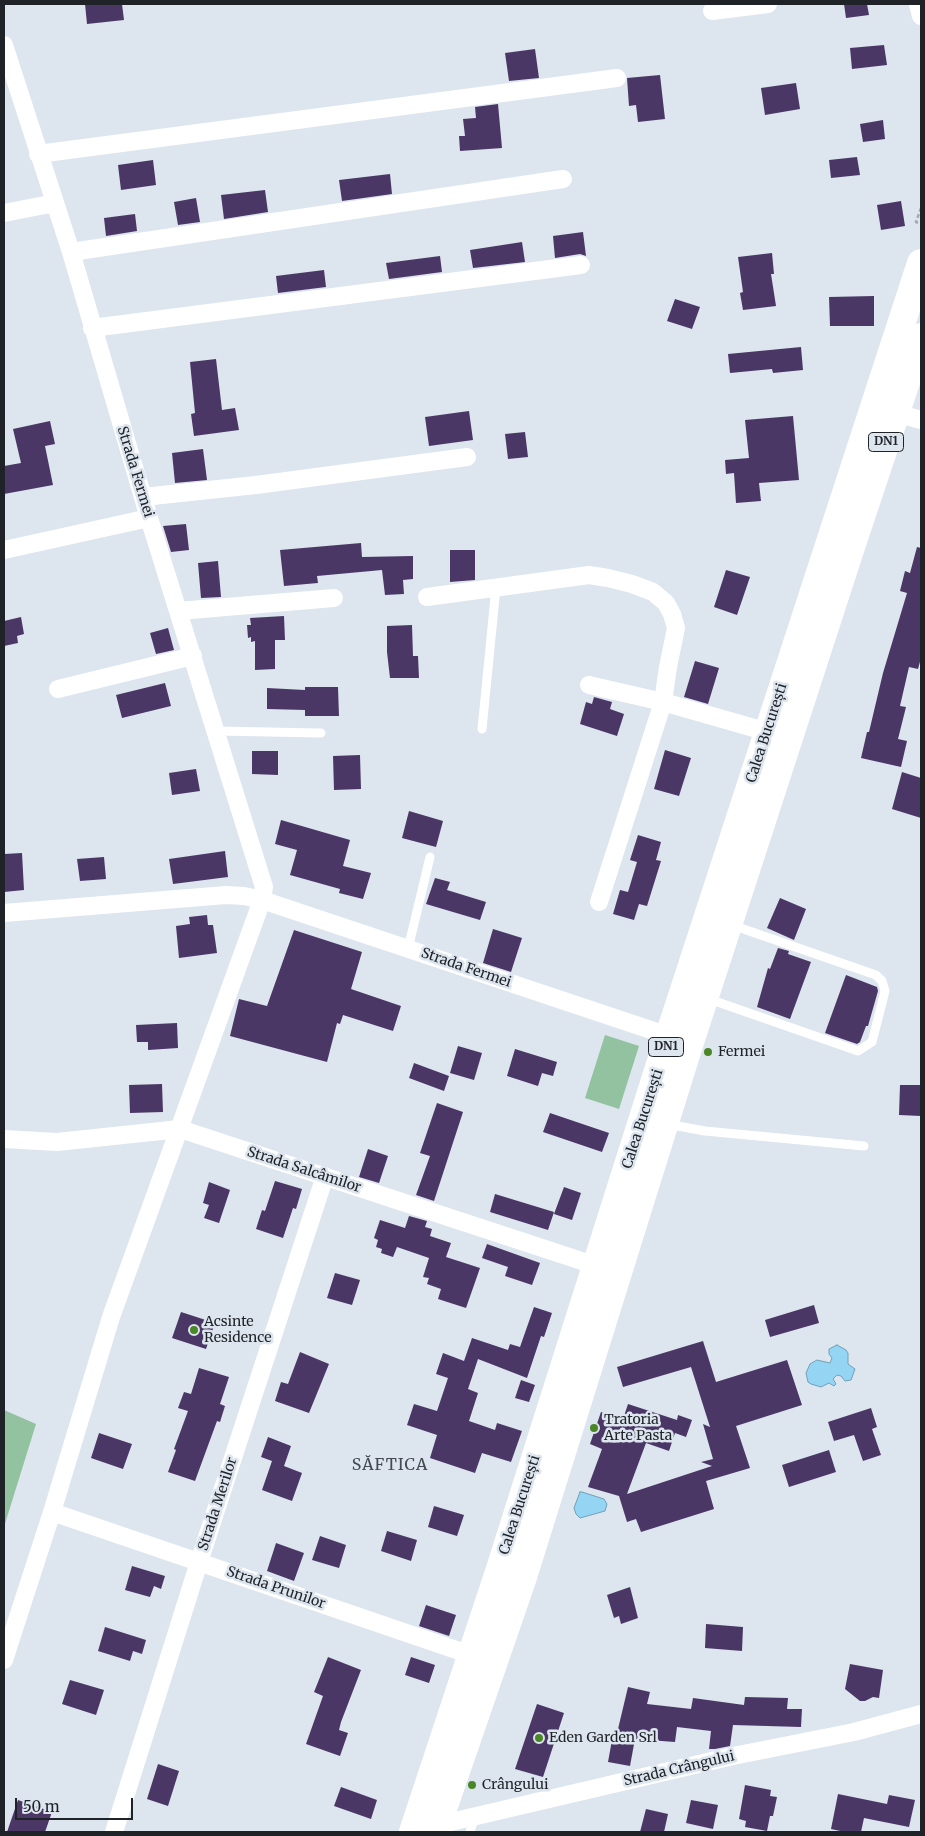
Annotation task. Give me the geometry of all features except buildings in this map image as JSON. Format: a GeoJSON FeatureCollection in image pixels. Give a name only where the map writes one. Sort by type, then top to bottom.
{"type":"FeatureCollection","features":[{"type":"Feature","properties":{"kind":"highway","name":"Calea București"},"geometry":{"type":"LineString","coordinates":[[428,1830],[471,1655],[669,1036],[921,263]]}},
{"type":"Feature","properties":{"kind":"highway","name":"Calea București"},"geometry":{"type":"LineString","coordinates":[[428,1830],[522,1580],[664,1124],[845,566],[909,416],[921,337]]}},
{"type":"Feature","properties":{"kind":"street"},"geometry":{"type":"LineString","coordinates":[[712,11],[768,4]]}},
{"type":"Feature","properties":{"kind":"street"},"geometry":{"type":"LineString","coordinates":[[918,4],[921,16]]}},
{"type":"Feature","properties":{"kind":"street","name":"Strada Fermei"},"geometry":{"type":"LineString","coordinates":[[4,45],[71,252],[149,518],[264,887],[262,900]]}},
{"type":"Feature","properties":{"kind":"street"},"geometry":{"type":"LineString","coordinates":[[38,154],[617,78]]}},
{"type":"Feature","properties":{"kind":"street"},"geometry":{"type":"LineString","coordinates":[[71,252],[564,179]]}},
{"type":"Feature","properties":{"kind":"street"},"geometry":{"type":"LineString","coordinates":[[4,213],[55,203]]}},
{"type":"Feature","properties":{"kind":"street"},"geometry":{"type":"LineString","coordinates":[[92,328],[581,265]]}},
{"type":"Feature","properties":{"kind":"street"},"geometry":{"type":"LineString","coordinates":[[143,497],[256,486],[467,456]]}},
{"type":"Feature","properties":{"kind":"street"},"geometry":{"type":"LineString","coordinates":[[4,550],[149,518]]}},
{"type":"Feature","properties":{"kind":"street"},"geometry":{"type":"LineString","coordinates":[[427,597],[590,575],[632,584],[652,592],[666,603],[676,628],[663,702],[599,902]]}},
{"type":"Feature","properties":{"kind":"street"},"geometry":{"type":"LineString","coordinates":[[178,612],[334,598]]}},
{"type":"Feature","properties":{"kind":"street"},"geometry":{"type":"LineString","coordinates":[[58,689],[193,656]]}},
{"type":"Feature","properties":{"kind":"street"},"geometry":{"type":"LineString","coordinates":[[589,685],[663,702],[768,732]]}},
{"type":"Feature","properties":{"kind":"street","name":"Strada Fermei"},"geometry":{"type":"LineString","coordinates":[[4,913],[226,895],[244,896],[262,900],[669,1036]]}},
{"type":"Feature","properties":{"kind":"street"},"geometry":{"type":"LineString","coordinates":[[4,1660],[52,1512],[111,1317],[262,900]]}},
{"type":"Feature","properties":{"kind":"street","name":"Strada Salcâmilor"},"geometry":{"type":"LineString","coordinates":[[4,1139],[57,1142],[180,1130],[326,1176],[597,1266]]}},
{"type":"Feature","properties":{"kind":"street","name":"Strada Merilor"},"geometry":{"type":"LineString","coordinates":[[114,1832],[199,1562],[326,1176]]}},
{"type":"Feature","properties":{"kind":"street","name":"Strada Prunilor"},"geometry":{"type":"LineString","coordinates":[[52,1512],[471,1655]]}},
{"type":"Feature","properties":{"kind":"street","name":"Strada Crângului"},"geometry":{"type":"LineString","coordinates":[[428,1830],[473,1824],[724,1758],[854,1732],[921,1714]]}},
{"type":"Feature","properties":{"kind":"lane"},"geometry":{"type":"LineString","coordinates":[[482,729],[496,587]]}},
{"type":"Feature","properties":{"kind":"lane"},"geometry":{"type":"LineString","coordinates":[[216,731],[321,733]]}},
{"type":"Feature","properties":{"kind":"lane"},"geometry":{"type":"LineString","coordinates":[[408,949],[430,858]]}},
{"type":"Feature","properties":{"kind":"lane"},"geometry":{"type":"LineString","coordinates":[[705,998],[858,1052],[872,1042],[885,991],[882,981],[876,975],[729,924]]}},
{"type":"Feature","properties":{"kind":"lane"},"geometry":{"type":"LineString","coordinates":[[664,1124],[705,1131],[864,1146]]}},
{"type":"Feature","properties":{"kind":"path"},"geometry":{"type":"LineString","coordinates":[[921,208],[916,222],[921,224]]}},
{"type":"Feature","properties":{"kind":"green space"},"geometry":{"type":"Polygon","coordinates":[[[605,1035],[639,1046],[619,1109],[585,1098],[605,1035]]]}},
{"type":"Feature","properties":{"kind":"green space"},"geometry":{"type":"Polygon","coordinates":[[[4,1410],[36,1424],[4,1527],[4,1410]]]}},
{"type":"Feature","properties":{"kind":"water"},"geometry":{"type":"Polygon","coordinates":[[[837,1345],[846,1350],[848,1353],[848,1364],[855,1369],[851,1380],[845,1381],[841,1376],[837,1375],[833,1379],[836,1384],[834,1386],[829,1383],[821,1387],[808,1382],[806,1373],[810,1364],[817,1360],[830,1363],[832,1358],[829,1354],[829,1349],[837,1345]]]}},
{"type":"Feature","properties":{"kind":"water"},"geometry":{"type":"Polygon","coordinates":[[[580,1492],[604,1499],[607,1504],[605,1511],[580,1518],[574,1508],[580,1492]]]}},
{"type":"Feature","properties":{"kind":"place","name":"Fermei"},"geometry":{"type":"Point","coordinates":[708,1052]}},
{"type":"Feature","properties":{"kind":"place","name":"Acsinte Residence"},"geometry":{"type":"Point","coordinates":[194,1330]}},
{"type":"Feature","properties":{"kind":"place","name":"Tratoria Arte Pasta"},"geometry":{"type":"Point","coordinates":[594,1428]}},
{"type":"Feature","properties":{"kind":"place","name":"Eden Garden Srl"},"geometry":{"type":"Point","coordinates":[539,1738]}},
{"type":"Feature","properties":{"kind":"place","name":"Crângului"},"geometry":{"type":"Point","coordinates":[472,1785]}},
{"type":"Feature","properties":{"kind":"district","name":"SĂFTICA"},"geometry":{"type":"Point","coordinates":[390,1465]}}]}
